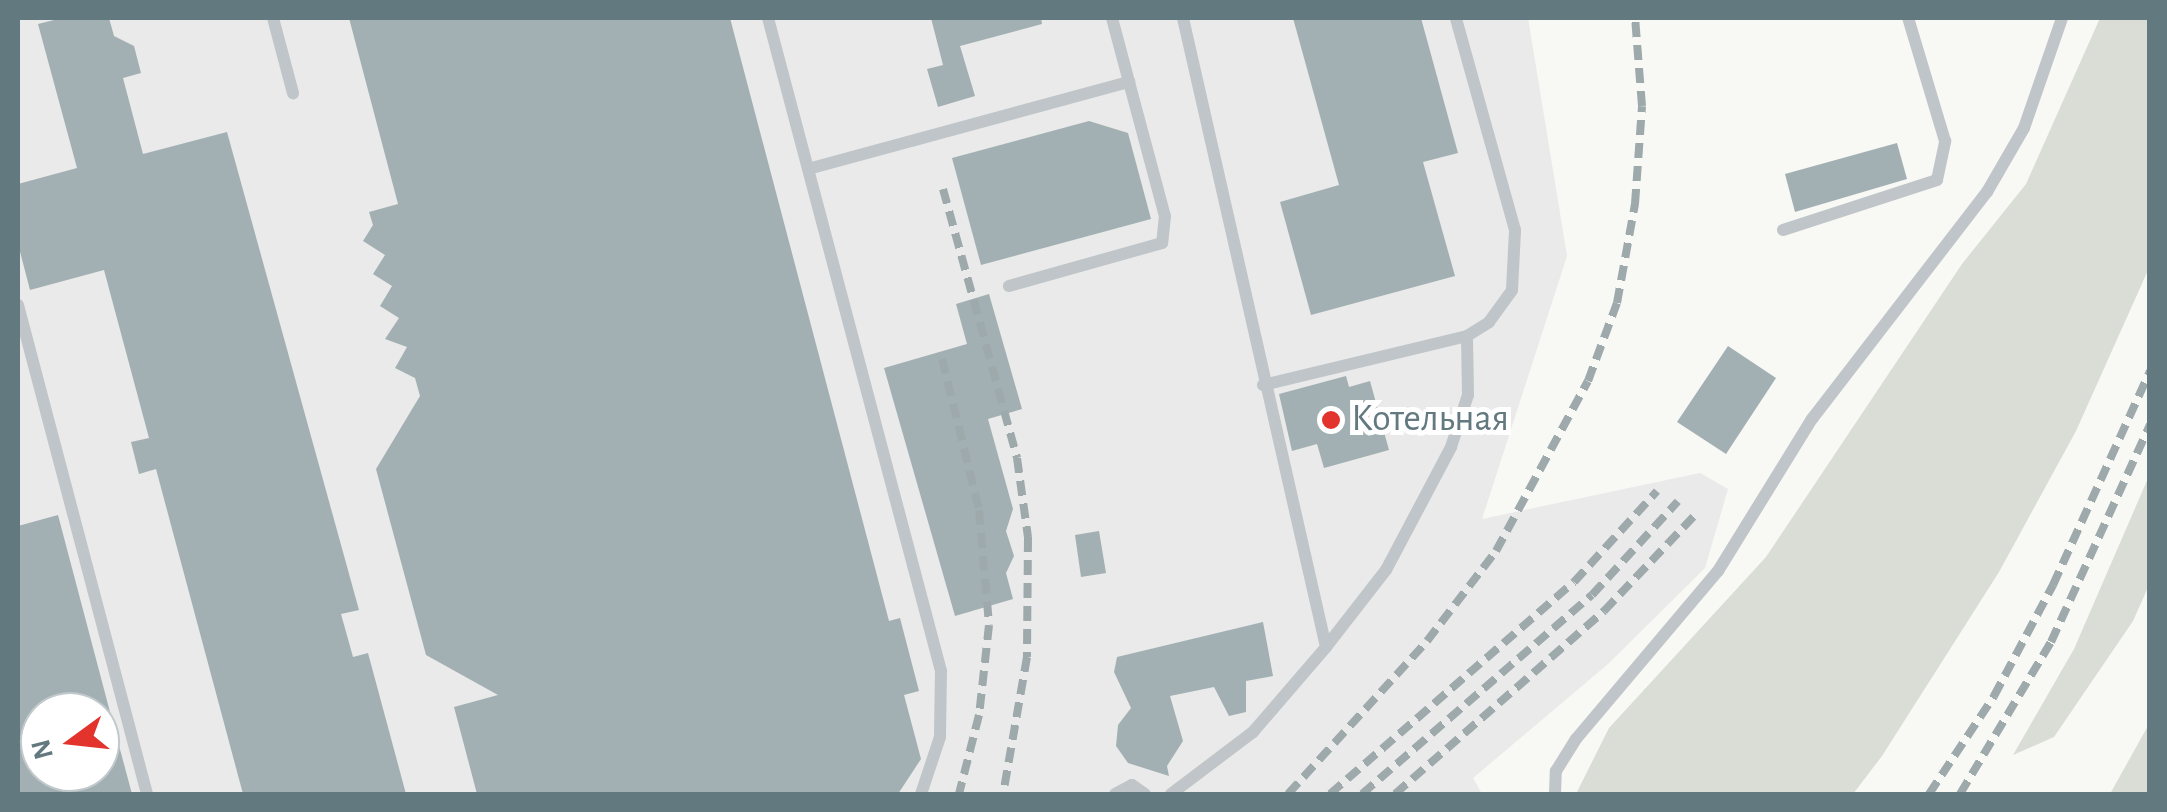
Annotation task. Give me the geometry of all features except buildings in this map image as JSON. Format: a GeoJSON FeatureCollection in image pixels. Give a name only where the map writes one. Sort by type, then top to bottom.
{"type":"FeatureCollection","features":[{"type":"Feature","properties":{"kind":"lane"},"geometry":{"type":"LineString","coordinates":[[272,18],[292,94]]}},
{"type":"Feature","properties":{"kind":"lane"},"geometry":{"type":"LineString","coordinates":[[768,18],[941,671],[940,738],[921,794]]}},
{"type":"Feature","properties":{"kind":"lane"},"geometry":{"type":"LineString","coordinates":[[1009,286],[1162,243],[1165,216],[1112,18]]}},
{"type":"Feature","properties":{"kind":"lane"},"geometry":{"type":"LineString","coordinates":[[1263,385],[1467,336],[1506,302],[1518,256],[1456,18]]}},
{"type":"Feature","properties":{"kind":"lane"},"geometry":{"type":"LineString","coordinates":[[1783,230],[1937,180],[1946,141],[1908,18]]}},
{"type":"Feature","properties":{"kind":"lane"},"geometry":{"type":"LineString","coordinates":[[1555,794],[1556,771],[1576,738],[1718,571],[1812,419],[1987,192],[2024,128],[2062,18]]}},
{"type":"Feature","properties":{"kind":"lane"},"geometry":{"type":"LineString","coordinates":[[1180,19],[1326,647]]}},
{"type":"Feature","properties":{"kind":"lane"},"geometry":{"type":"LineString","coordinates":[[808,168],[1129,82]]}},
{"type":"Feature","properties":{"kind":"lane"},"geometry":{"type":"LineString","coordinates":[[18,305],[147,794]]}},
{"type":"Feature","properties":{"kind":"lane"},"geometry":{"type":"LineString","coordinates":[[1171,794],[1252,732],[1386,570],[1451,447],[1468,395],[1467,336]]}},
{"type":"Feature","properties":{"kind":"lane"},"geometry":{"type":"LineString","coordinates":[[1115,794],[1132,785],[1146,794]]}},
{"type":"Feature","properties":{"kind":"shaded area"},"geometry":{"type":"Polygon","coordinates":[[[18,18],[1528,18],[1567,256],[1482,519],[1700,473],[1728,489],[1705,568],[1608,664],[1473,778],[1482,794],[18,794],[18,18]]]}},
{"type":"Feature","properties":{"kind":"shaded area"},"geometry":{"type":"Polygon","coordinates":[[[2100,18],[2149,18],[2149,268],[2076,431],[1999,572],[1882,756],[1853,794],[1576,794],[1609,728],[1766,557],[1962,264],[2026,184],[2100,18]]]}},
{"type":"Feature","properties":{"kind":"shaded area"},"geometry":{"type":"Polygon","coordinates":[[[2149,476],[2149,585],[2133,621],[2054,737],[2013,755],[2074,649],[2149,476]]]}},
{"type":"Feature","properties":{"kind":"shaded area"},"geometry":{"type":"Polygon","coordinates":[[[2149,724],[2149,794],[2110,794],[2149,724]]]}},
{"type":"Feature","properties":{"kind":"railway"},"geometry":{"type":"LineString","coordinates":[[1288,794],[1427,641],[1496,551],[1588,381],[1617,303],[1635,204],[1642,106],[1635,18]]}},
{"type":"Feature","properties":{"kind":"railway"},"geometry":{"type":"LineString","coordinates":[[943,189],[1017,458],[1028,537],[1027,657],[1003,794]]}},
{"type":"Feature","properties":{"kind":"railway"},"geometry":{"type":"LineString","coordinates":[[942,359],[979,510],[989,625],[979,715],[959,794]]}},
{"type":"Feature","properties":{"kind":"railway"},"geometry":{"type":"LineString","coordinates":[[1929,794],[1994,696],[2053,585],[2150,371]]}},
{"type":"Feature","properties":{"kind":"railway"},"geometry":{"type":"LineString","coordinates":[[1960,794],[2051,642],[2150,425]]}},
{"type":"Feature","properties":{"kind":"railway"},"geometry":{"type":"LineString","coordinates":[[1330,794],[1574,582],[1657,491]]}},
{"type":"Feature","properties":{"kind":"railway"},"geometry":{"type":"LineString","coordinates":[[1362,794],[1592,595],[1678,501]]}},
{"type":"Feature","properties":{"kind":"railway"},"geometry":{"type":"LineString","coordinates":[[1395,794],[1604,611],[1697,513]]}},
{"type":"Feature","properties":{"kind":"place","name":"Котельная"},"geometry":{"type":"Point","coordinates":[1331,420]}}]}
